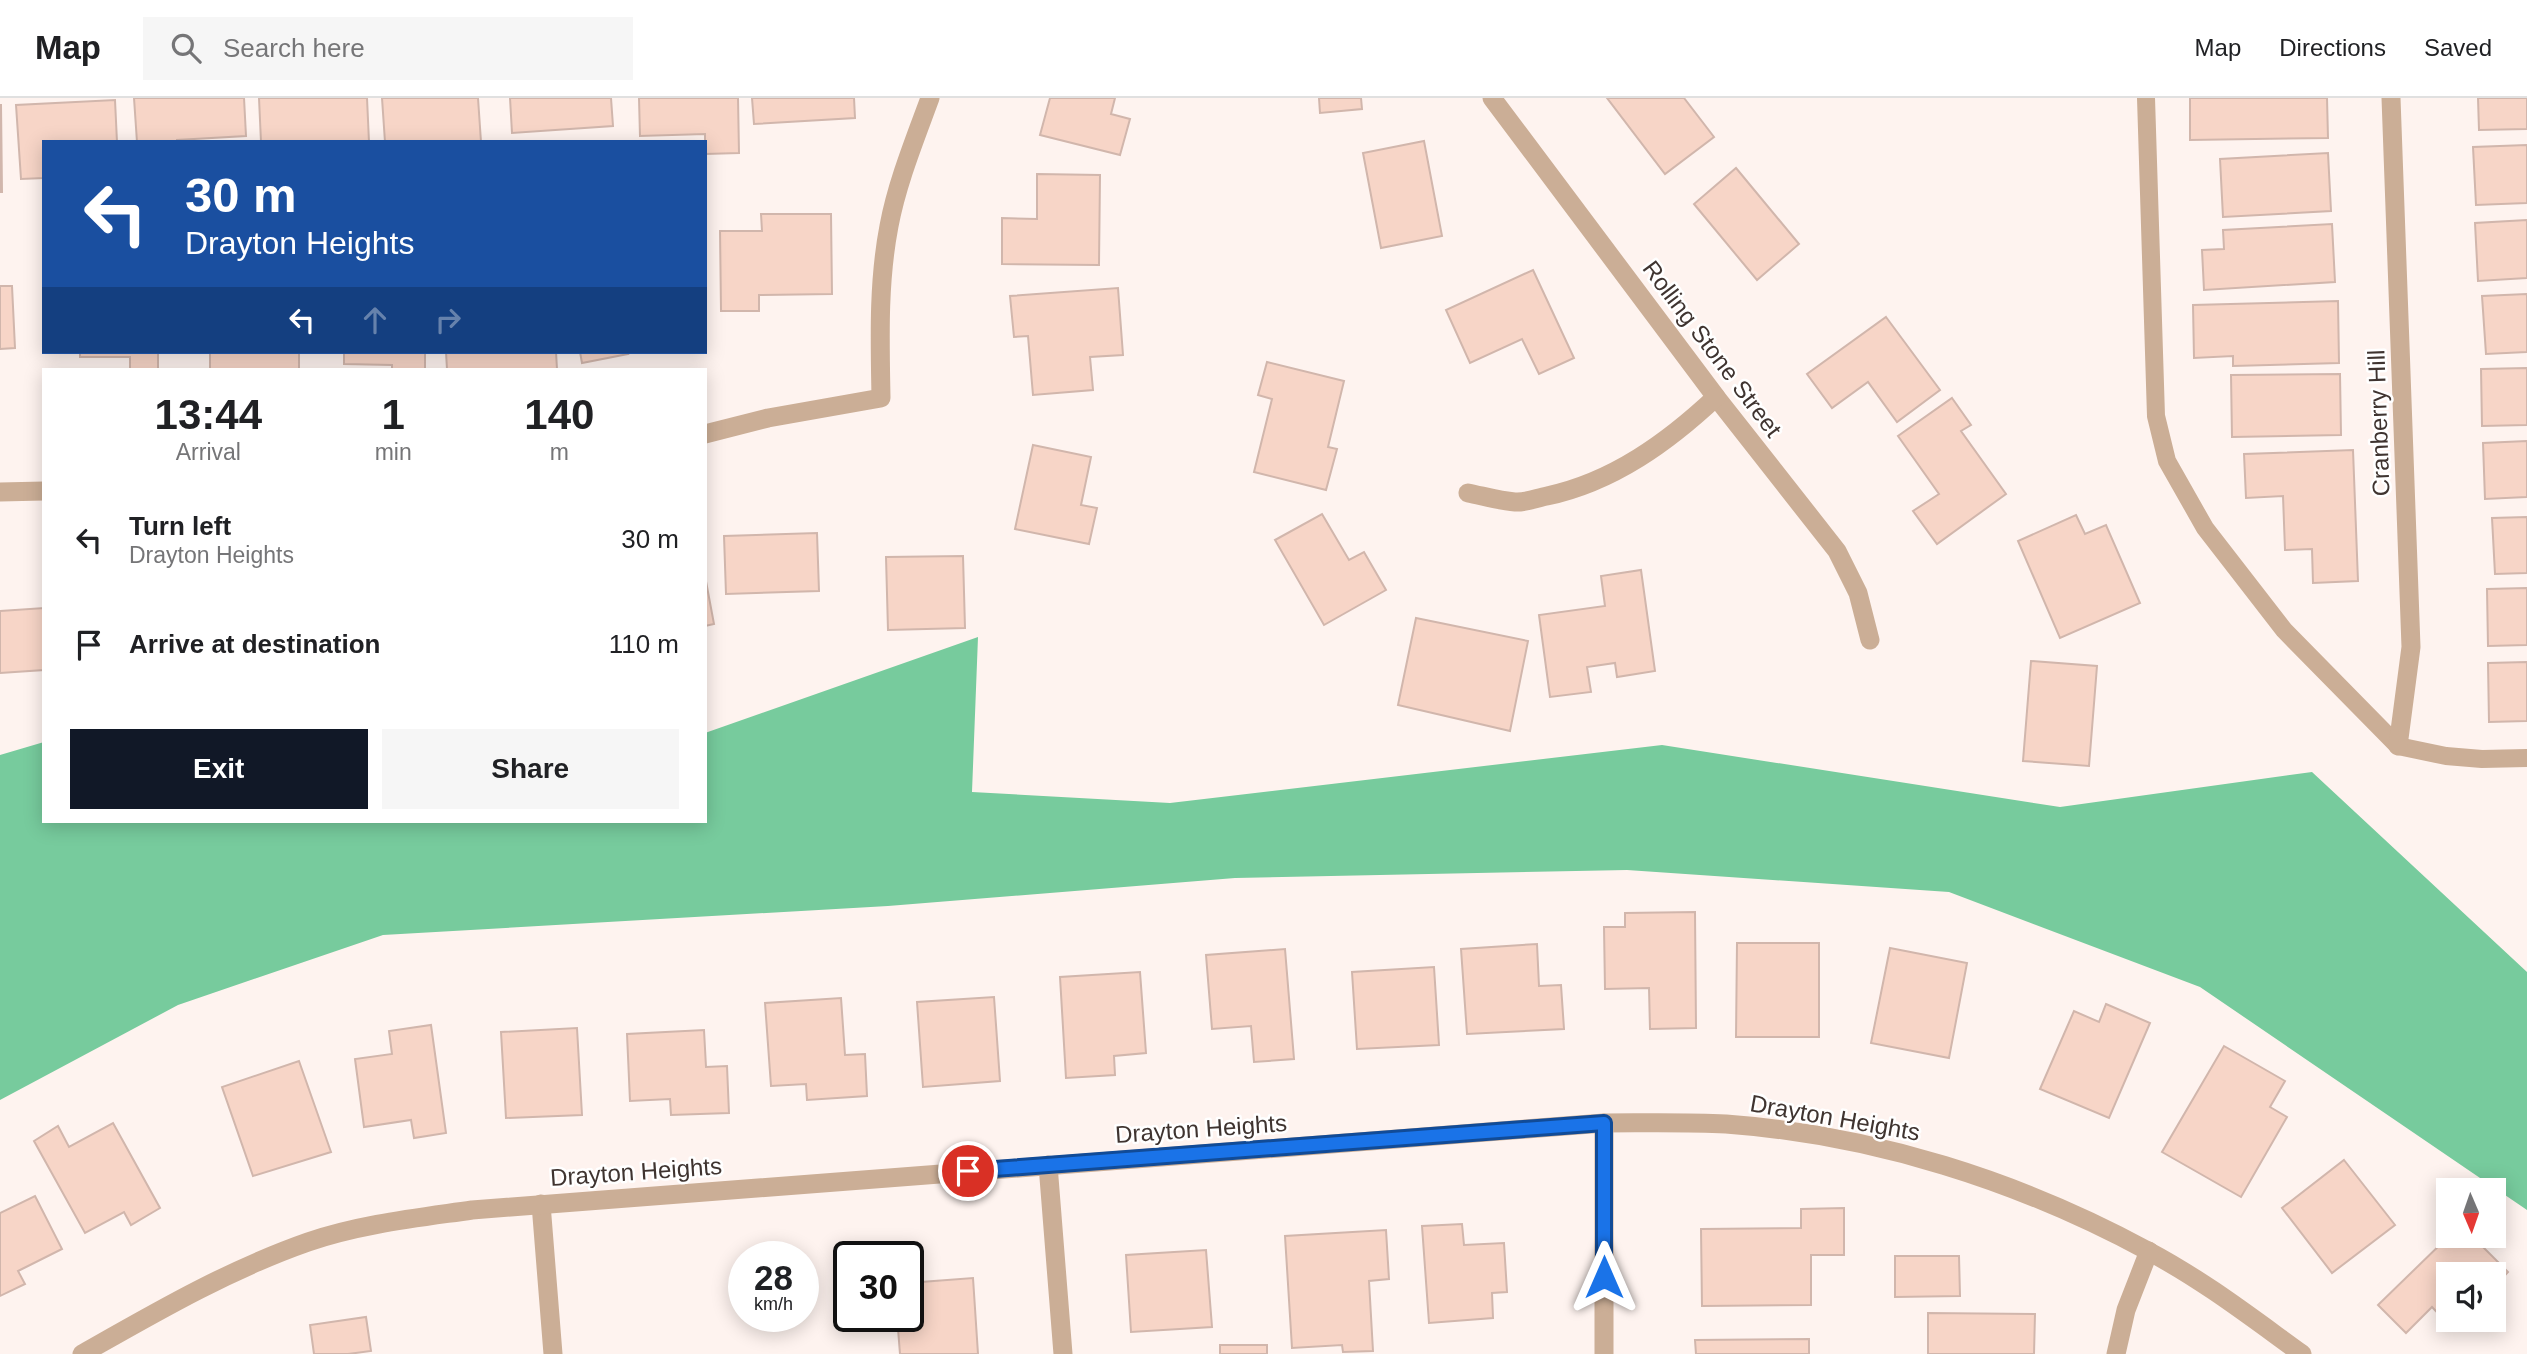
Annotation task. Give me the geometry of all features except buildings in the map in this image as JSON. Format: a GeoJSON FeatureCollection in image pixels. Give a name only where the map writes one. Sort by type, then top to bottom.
{"type":"FeatureCollection","features":[{"type":"Feature","properties":{"kind":"street"},"geometry":{"type":"LineString","coordinates":[[707,433],[768,418],[881,398],[880,318],[889,226],[930,98]]}},
{"type":"Feature","properties":{"kind":"street","name":"Rolling Stone Street"},"geometry":{"type":"LineString","coordinates":[[1492,98],[1716,397],[1838,551],[1858,593],[1870,640]]}},
{"type":"Feature","properties":{"kind":"street","name":"Cranberry Hill"},"geometry":{"type":"LineString","coordinates":[[2391,98],[2411,647],[2398,746]]}},
{"type":"Feature","properties":{"kind":"street"},"geometry":{"type":"LineString","coordinates":[[1468,493],[1518,502],[1573,490],[1615,472],[1654,449],[1716,397]]}},
{"type":"Feature","properties":{"kind":"street"},"geometry":{"type":"LineString","coordinates":[[0,492],[42,491]]}},
{"type":"Feature","properties":{"kind":"street"},"geometry":{"type":"LineString","coordinates":[[1604,1123],[1604,1354]]}},
{"type":"Feature","properties":{"kind":"street","name":"Drayton Heights"},"geometry":{"type":"LineString","coordinates":[[82,1354],[242,1267],[311,1241],[382,1222],[541,1204],[1604,1123],[1726,1124],[1831,1137],[1934,1161],[2034,1196],[2148,1251],[2212,1289],[2302,1354]]}},
{"type":"Feature","properties":{"kind":"street"},"geometry":{"type":"LineString","coordinates":[[1048,1165],[1063,1354]]}},
{"type":"Feature","properties":{"kind":"street"},"geometry":{"type":"LineString","coordinates":[[541,1204],[553,1354]]}},
{"type":"Feature","properties":{"kind":"street"},"geometry":{"type":"LineString","coordinates":[[2116,1354],[2126,1310],[2148,1251]]}},
{"type":"Feature","properties":{"kind":"lane"},"geometry":{"type":"LineString","coordinates":[[2146,98],[2156,416],[2167,461],[2205,528],[2284,630],[2398,746],[2482,760],[2527,758]]}},
{"type":"Feature","properties":{"kind":"green space"},"geometry":{"type":"Polygon","coordinates":[[[978,637],[972,792],[1170,803],[1662,745],[2060,807],[2312,772],[2527,972],[2527,1210],[2506,1196],[2506,1178],[2480,1178],[2200,987],[1949,892],[1627,870],[1235,878],[888,906],[383,935],[178,1005],[0,1100],[0,755],[42,743],[42,823],[707,823],[707,732],[978,637]]]}},
{"type":"Feature","properties":{"kind":"route"},"geometry":{"type":"LineString","coordinates":[[968,1171],[1604,1123],[1604,1277]]}}]}
